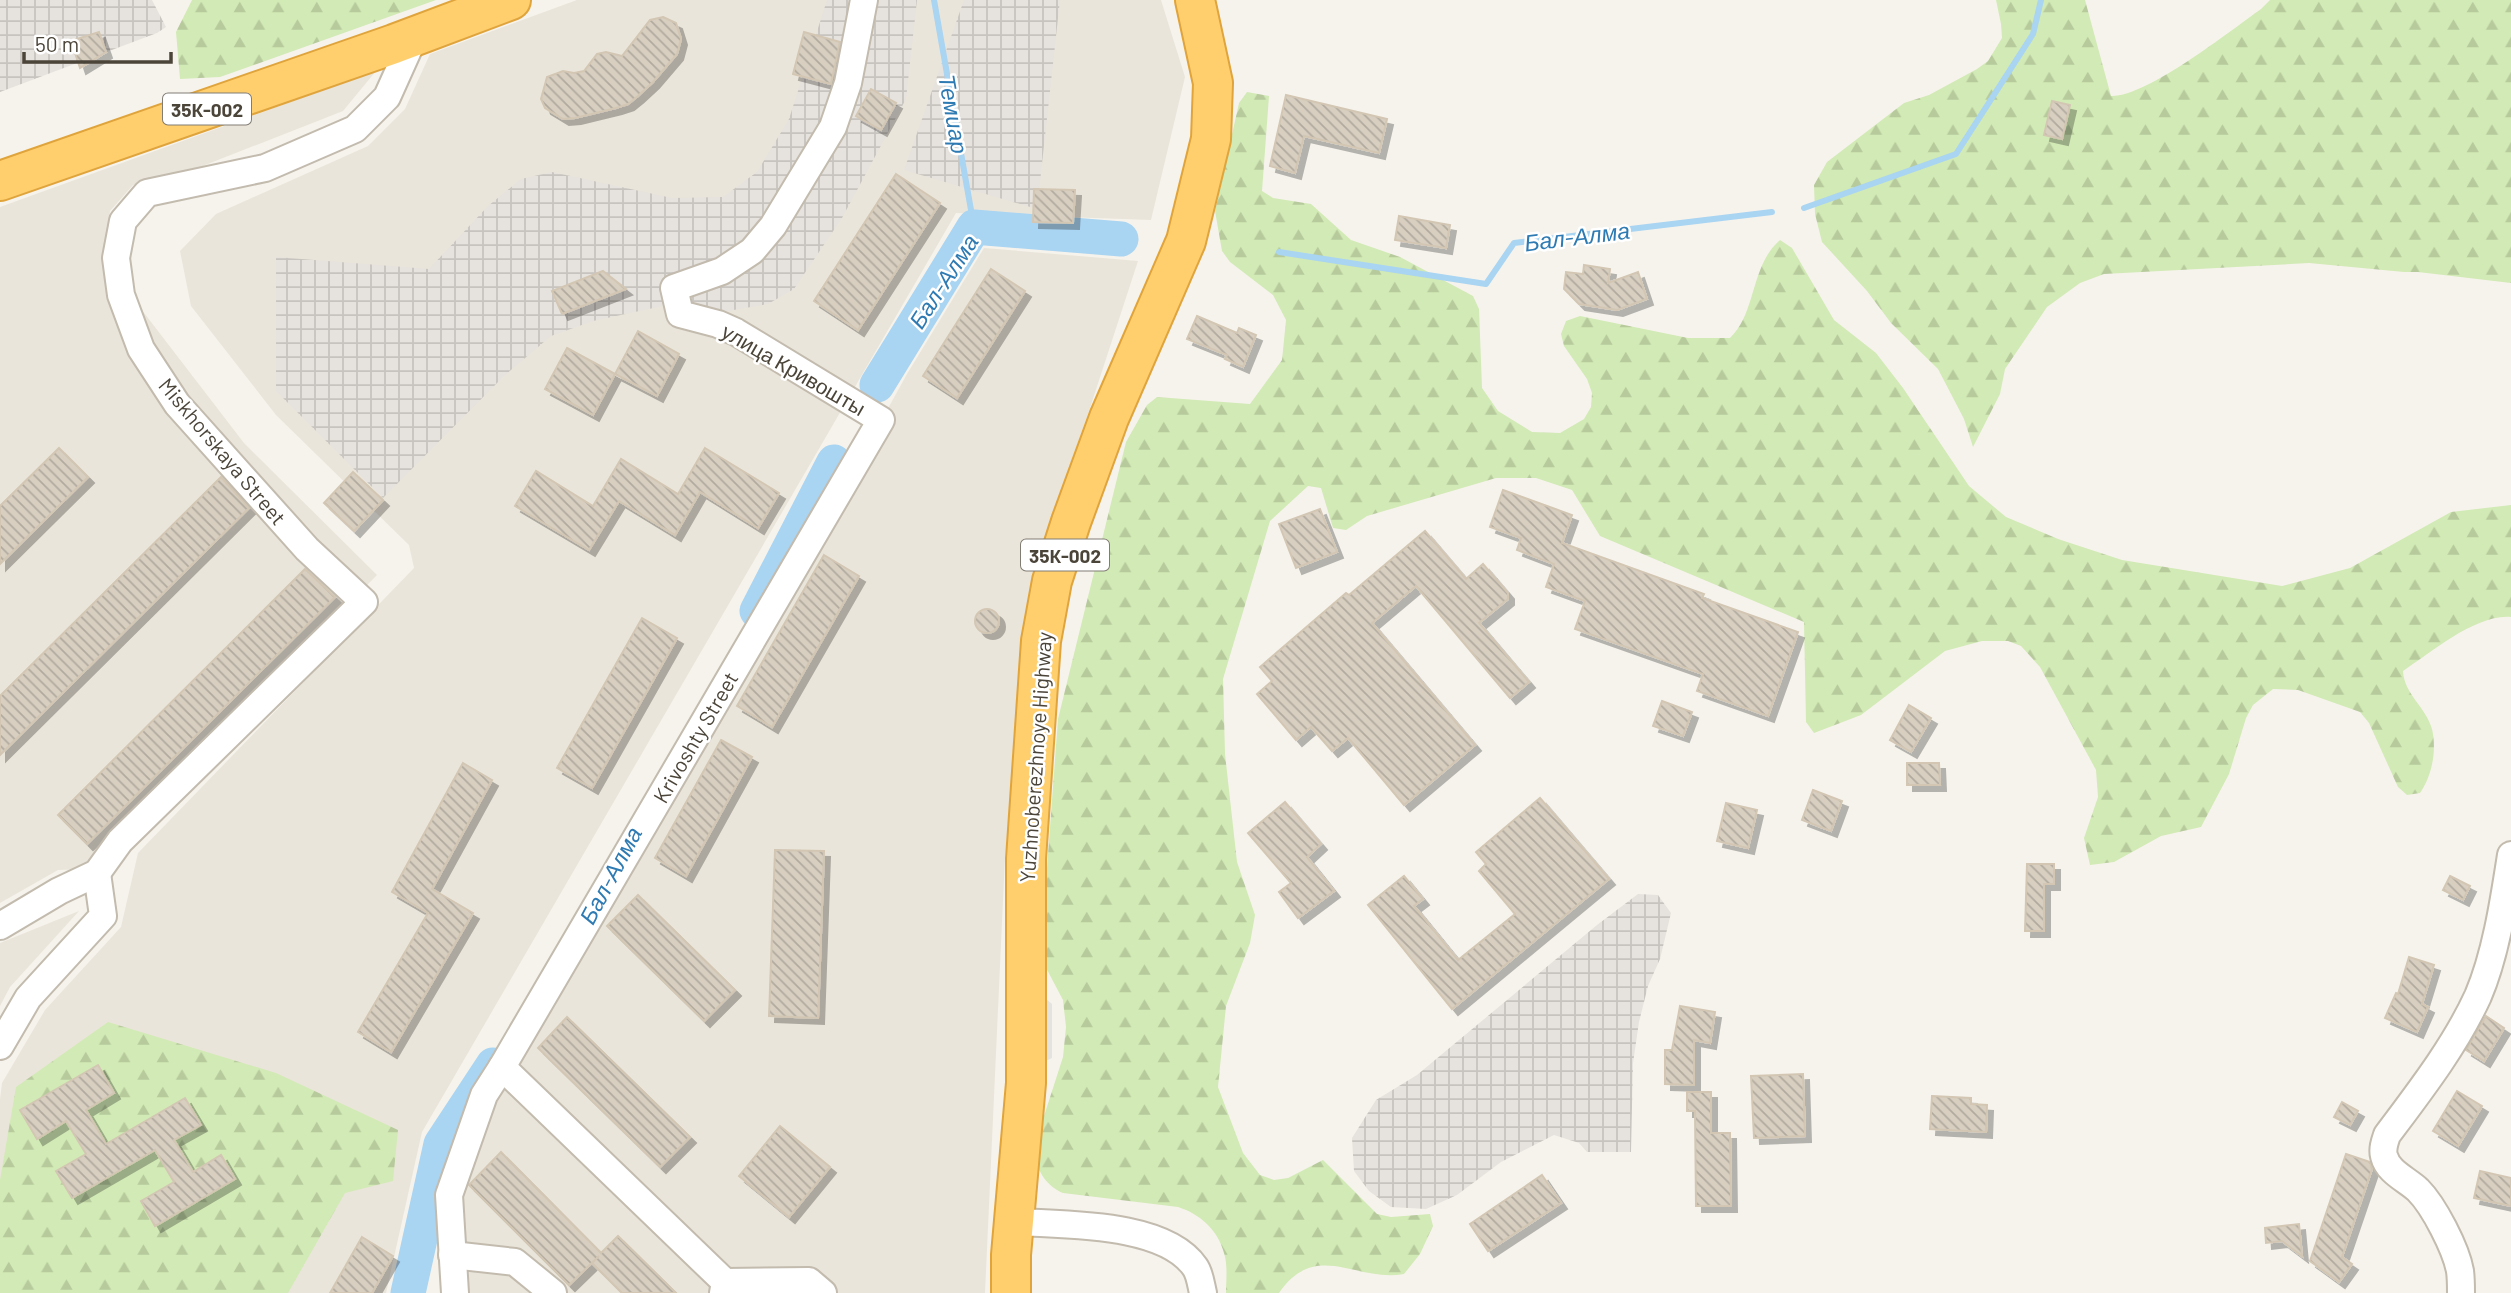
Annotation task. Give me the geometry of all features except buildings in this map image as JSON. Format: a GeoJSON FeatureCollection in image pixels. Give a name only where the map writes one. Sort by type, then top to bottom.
{"type":"FeatureCollection","features":[{"type":"Feature","properties":{"kind":"highway"},"geometry":{"type":"LineString","coordinates":[[412,27],[467,0]]}},
{"type":"Feature","properties":{"kind":"highway"},"geometry":{"type":"LineString","coordinates":[[412,27],[511,0]]}},
{"type":"Feature","properties":{"kind":"highway","name":"Yuzhnoberezhnoye Highway"},"geometry":{"type":"LineString","coordinates":[[1022,1259],[1027,1034],[1026,859],[1041,641],[1052,582],[1071,522],[1109,418],[1186,241],[1211,139],[1213,83],[1195,0]]}},
{"type":"Feature","properties":{"kind":"highway","name":"Yuzhnoberezhnoye Highway"},"geometry":{"type":"LineString","coordinates":[[1023,1144],[1031,1073],[1030,853],[1045,639],[1055,585],[1077,517],[1119,405],[1191,238],[1215,140],[1217,83],[1200,0]]}},
{"type":"Feature","properties":{"kind":"highway","name":"35К-002"},"geometry":{"type":"LineString","coordinates":[[0,163],[53,143],[412,27]]}},
{"type":"Feature","properties":{"kind":"highway","name":"35К-002"},"geometry":{"type":"LineString","coordinates":[[0,181],[412,27]]}},
{"type":"Feature","properties":{"kind":"street","name":"Krivoshty Street"},"geometry":{"type":"LineString","coordinates":[[454,1293],[449,1195],[484,1095],[881,421],[736,332],[681,314],[674,288],[722,271],[752,251],[773,226],[833,127],[848,83],[864,0]]}},
{"type":"Feature","properties":{"kind":"street","name":"Miskhorskaya Street"},"geometry":{"type":"LineString","coordinates":[[97,873],[120,841],[364,602],[307,549],[177,404],[141,349],[121,295],[116,258],[123,221],[147,193],[265,168],[355,129],[387,97],[412,27]]}},
{"type":"Feature","properties":{"kind":"street"},"geometry":{"type":"LineString","coordinates":[[2461,1293],[2460,1271],[2453,1249],[2420,1192],[2387,1163],[2383,1154],[2384,1142],[2426,1085],[2478,996],[2493,944],[2511,856]]}},
{"type":"Feature","properties":{"kind":"street"},"geometry":{"type":"LineString","coordinates":[[0,926],[59,891],[97,873],[103,916],[28,998],[0,1046]]}},
{"type":"Feature","properties":{"kind":"street"},"geometry":{"type":"LineString","coordinates":[[502,1067],[724,1287],[809,1281],[823,1293]]}},
{"type":"Feature","properties":{"kind":"street"},"geometry":{"type":"LineString","coordinates":[[1022,1259],[1112,1230],[1146,1236],[1177,1249],[1196,1268],[1203,1293]]}},
{"type":"Feature","properties":{"kind":"street"},"geometry":{"type":"LineString","coordinates":[[452,1255],[515,1262],[553,1293]]}},
{"type":"Feature","properties":{"kind":"shaded area"},"geometry":{"type":"Polygon","coordinates":[[[0,0],[152,0],[166,27],[157,33],[0,92],[0,0]]]}},
{"type":"Feature","properties":{"kind":"shaded area"},"geometry":{"type":"Polygon","coordinates":[[[577,0],[1161,0],[1185,77],[1151,220],[956,213],[422,1132],[386,1293],[0,1293],[2,1083],[45,1010],[121,927],[138,853],[414,568],[409,545],[276,415],[191,306],[180,251],[216,214],[368,146],[405,109],[430,54],[577,0]]]}},
{"type":"Feature","properties":{"kind":"shaded area"},"geometry":{"type":"Polygon","coordinates":[[[827,0],[917,0],[906,99],[842,218],[794,289],[768,304],[722,312],[672,304],[593,321],[551,336],[504,376],[383,498],[276,391],[276,257],[429,269],[488,206],[521,179],[552,172],[672,198],[723,197],[757,172],[789,119],[827,0]]]}},
{"type":"Feature","properties":{"kind":"shaded area"},"geometry":{"type":"Polygon","coordinates":[[[964,0],[1060,0],[1037,209],[904,170],[964,0]]]}},
{"type":"Feature","properties":{"kind":"shaded area"},"geometry":{"type":"Polygon","coordinates":[[[376,71],[343,111],[195,169],[133,185],[110,211],[105,262],[244,443],[377,575],[87,869],[58,870],[0,903],[0,207],[376,71]]]}},
{"type":"Feature","properties":{"kind":"shaded area"},"geometry":{"type":"Polygon","coordinates":[[[984,248],[1138,261],[1051,518],[1005,857],[985,1293],[465,1293],[457,1190],[475,1098],[984,248]]]}},
{"type":"Feature","properties":{"kind":"shaded area"},"geometry":{"type":"Polygon","coordinates":[[[1638,894],[1658,895],[1671,913],[1660,959],[1648,986],[1639,1022],[1633,1063],[1631,1152],[1587,1152],[1579,1143],[1554,1135],[1501,1162],[1457,1195],[1426,1209],[1391,1207],[1369,1191],[1354,1171],[1352,1138],[1376,1100],[1417,1075],[1638,894]]]}},
{"type":"Feature","properties":{"kind":"shaded area"},"geometry":{"type":"Polygon","coordinates":[[[79,911],[10,987],[0,1006],[0,943],[79,911]]]}},
{"type":"Feature","properties":{"kind":"shaded area"},"geometry":{"type":"Polygon","coordinates":[[[1035,990],[1052,1004],[1052,1058],[1033,1067],[1035,990]]]}},
{"type":"Feature","properties":{"kind":"green space"},"geometry":{"type":"Polygon","coordinates":[[[192,0],[436,0],[220,77],[180,79],[176,32],[192,0]]]}},
{"type":"Feature","properties":{"kind":"green space"},"geometry":{"type":"Polygon","coordinates":[[[1996,0],[2085,0],[2111,96],[2127,93],[2166,75],[2230,32],[2270,0],[2511,0],[2511,283],[2309,263],[2104,274],[2080,283],[2047,307],[2005,369],[2000,394],[1973,447],[1964,419],[1938,369],[1891,323],[1867,291],[1822,242],[1815,214],[1814,185],[1827,162],[1904,103],[1929,95],[1988,61],[2002,38],[1996,0]]]}},
{"type":"Feature","properties":{"kind":"green space"},"geometry":{"type":"Polygon","coordinates":[[[1247,92],[1269,96],[1262,191],[1273,198],[1311,204],[1351,240],[1400,257],[1473,296],[1479,309],[1482,388],[1498,411],[1532,432],[1560,433],[1584,419],[1591,407],[1592,393],[1587,379],[1564,346],[1561,334],[1566,321],[1580,316],[1688,338],[1730,338],[1745,315],[1763,263],[1780,240],[1792,248],[1834,320],[1876,353],[1903,388],[1969,486],[2006,517],[2058,539],[2122,560],[2282,586],[2350,568],[2451,512],[2511,505],[2511,617],[2498,618],[2469,628],[2403,671],[2407,687],[2432,729],[2434,754],[2420,793],[2407,795],[2398,787],[2369,723],[2360,712],[2298,690],[2273,689],[2253,705],[2246,718],[2229,774],[2201,827],[2161,836],[2114,862],[2090,865],[2084,838],[2098,797],[2096,770],[2040,667],[2021,646],[2008,641],[1982,641],[1945,651],[1861,715],[1814,733],[1806,722],[1804,622],[1600,536],[1572,490],[1536,478],[1496,478],[1367,516],[1346,530],[1333,528],[1321,488],[1308,486],[1270,521],[1223,679],[1225,754],[1237,862],[1255,915],[1250,943],[1226,1006],[1218,1087],[1243,1153],[1260,1175],[1274,1180],[1288,1178],[1323,1160],[1377,1214],[1391,1217],[1430,1214],[1433,1226],[1420,1254],[1404,1274],[1387,1275],[1322,1266],[1308,1269],[1293,1277],[1279,1293],[1226,1293],[1224,1253],[1213,1230],[1201,1219],[1178,1207],[1056,1190],[1042,1174],[1036,1162],[1034,1147],[1063,1057],[1066,1027],[1063,1000],[1044,964],[1042,936],[1058,719],[1126,442],[1147,405],[1157,397],[1250,404],[1282,360],[1286,320],[1273,295],[1230,262],[1222,251],[1215,211],[1239,103],[1247,92]]]}},
{"type":"Feature","properties":{"kind":"green space"},"geometry":{"type":"Polygon","coordinates":[[[108,1022],[276,1073],[398,1130],[393,1181],[345,1193],[288,1293],[0,1293],[0,1180],[16,1087],[108,1022]]]}},
{"type":"Feature","properties":{"kind":"waterway","name":"Темиар"},"geometry":{"type":"LineString","coordinates":[[934,0],[974,227]]}},
{"type":"Feature","properties":{"kind":"waterway","name":"Бал-Алма"},"geometry":{"type":"LineString","coordinates":[[1804,208],[1956,154],[2033,34],[2041,0]]}},
{"type":"Feature","properties":{"kind":"waterway","name":"Бал-Алма"},"geometry":{"type":"LineString","coordinates":[[1279,252],[1486,284],[1514,243],[1772,212]]}},
{"type":"Feature","properties":{"kind":"waterway","name":"Бал-Алма"},"geometry":{"type":"LineString","coordinates":[[877,385],[974,227],[1121,239]]}},
{"type":"Feature","properties":{"kind":"waterway","name":"Бал-Алма"},"geometry":{"type":"LineString","coordinates":[[757,611],[834,462]]}},
{"type":"Feature","properties":{"kind":"waterway","name":"Бал-Алма"},"geometry":{"type":"LineString","coordinates":[[408,1293],[441,1144],[493,1065]]}}]}
